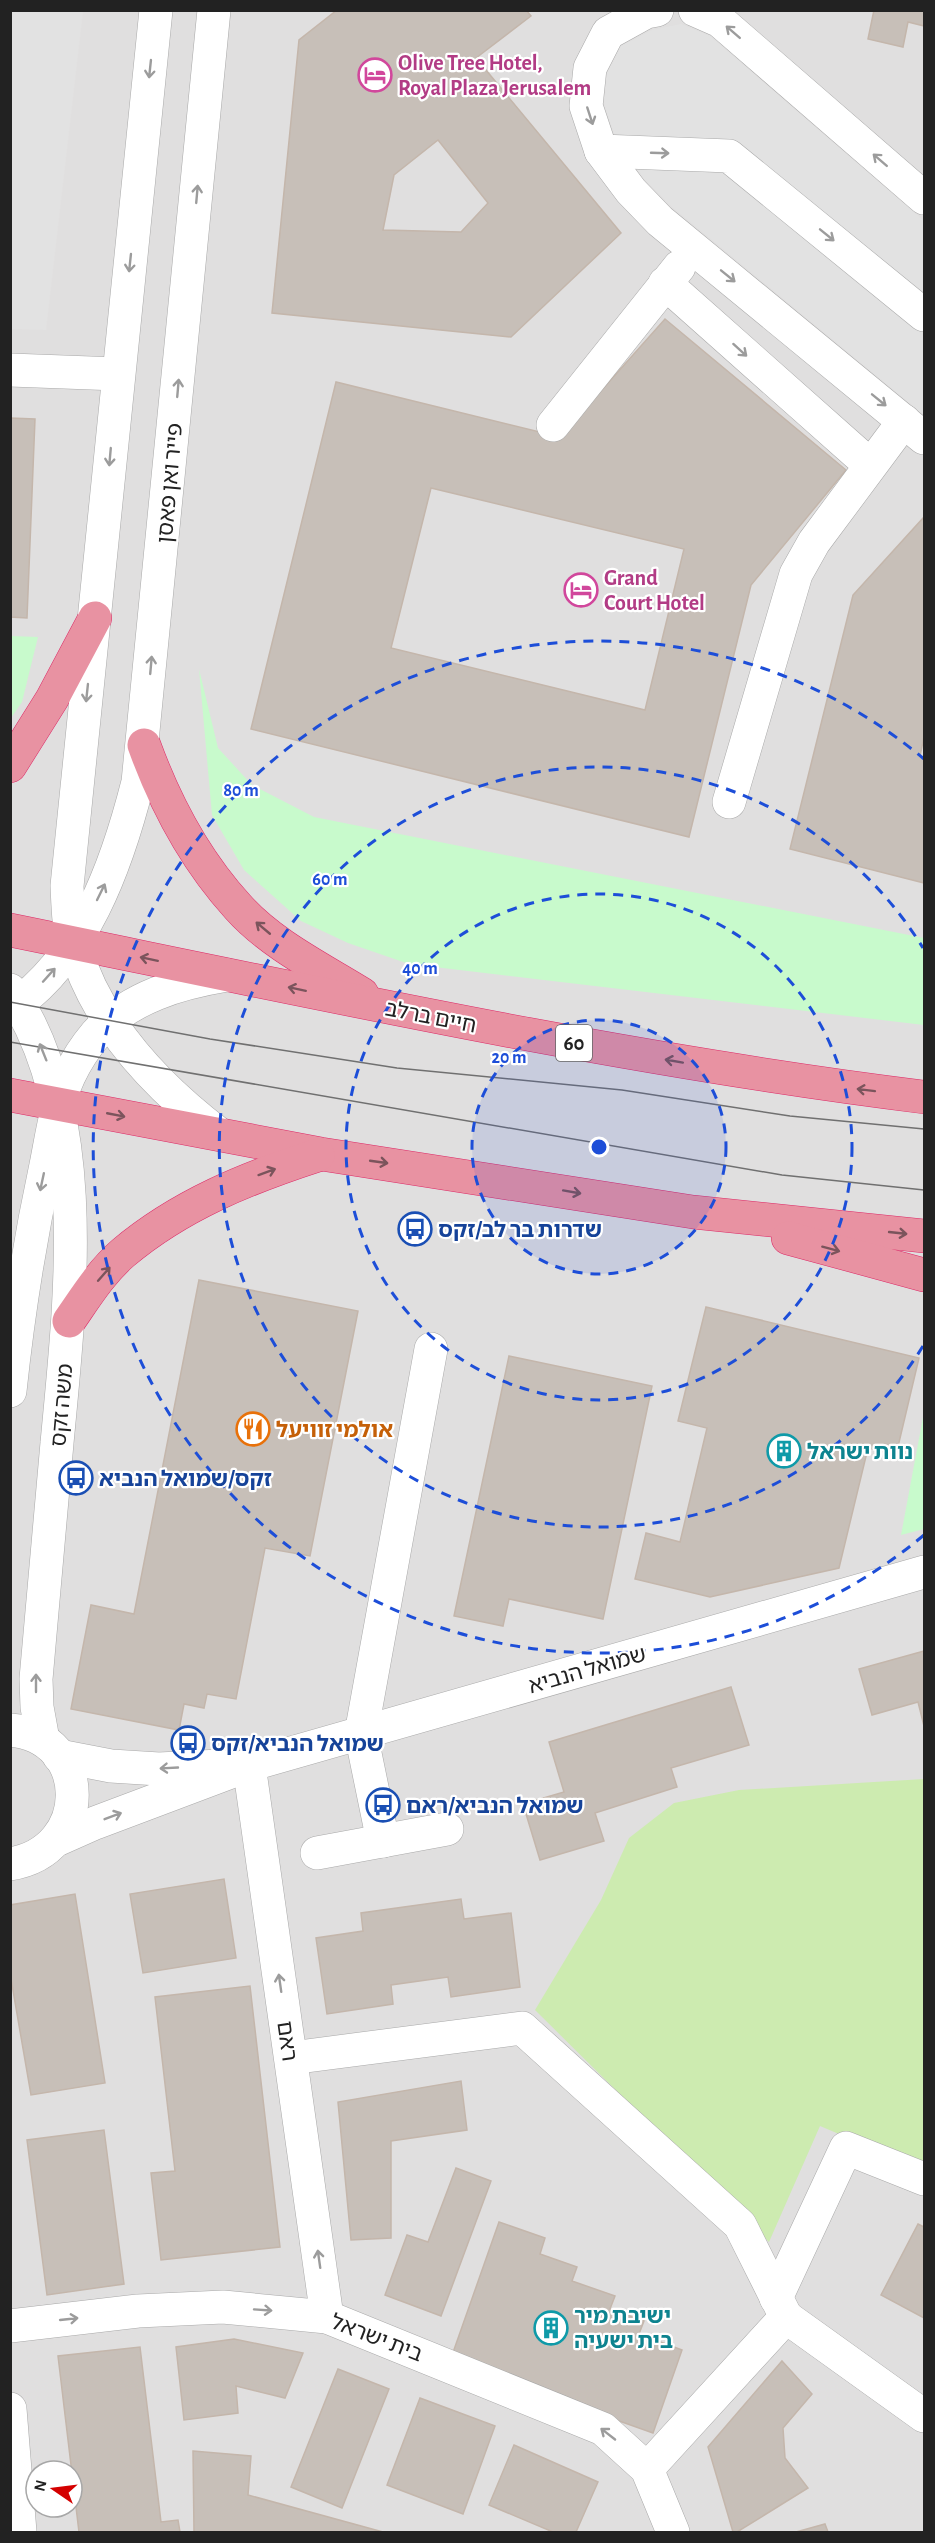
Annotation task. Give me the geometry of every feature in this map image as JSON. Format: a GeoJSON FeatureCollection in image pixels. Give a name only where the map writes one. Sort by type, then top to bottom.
{"type":"FeatureCollection","features":[{"type":"Feature","properties":{"kind":"highway"},"geometry":{"type":"LineString","coordinates":[[10,766],[52,699],[95,618]]}},
{"type":"Feature","properties":{"kind":"highway"},"geometry":{"type":"LineString","coordinates":[[144,745],[160,789],[182,828],[238,908],[282,945],[381,1006]]}},
{"type":"Feature","properties":{"kind":"highway","name":"חיים ברלב"},"geometry":{"type":"LineString","coordinates":[[10,930],[381,1006],[792,1081],[924,1097]]}},
{"type":"Feature","properties":{"kind":"highway"},"geometry":{"type":"LineString","coordinates":[[10,1095],[321,1154],[693,1212],[924,1236]]}},
{"type":"Feature","properties":{"kind":"highway"},"geometry":{"type":"LineString","coordinates":[[69,1321],[99,1279],[122,1254],[158,1227],[196,1203],[239,1182],[321,1154]]}},
{"type":"Feature","properties":{"kind":"highway"},"geometry":{"type":"LineString","coordinates":[[693,1212],[924,1275]]}},
{"type":"Feature","properties":{"kind":"street"},"geometry":{"type":"LineString","coordinates":[[156,10],[67,885],[73,943],[94,994],[110,1020],[144,1065],[194,1115],[219,1134]]}},
{"type":"Feature","properties":{"kind":"street","name":"פייר ואן פאסן"},"geometry":{"type":"LineString","coordinates":[[13,1001],[52,972],[73,943],[95,904],[118,850],[138,782],[144,745],[214,10]]}},
{"type":"Feature","properties":{"kind":"street"},"geometry":{"type":"LineString","coordinates":[[695,10],[720,21],[924,198]]}},
{"type":"Feature","properties":{"kind":"street"},"geometry":{"type":"LineString","coordinates":[[649,11],[608,33],[590,68],[586,106],[601,151],[631,192],[660,221],[914,429],[870,465],[814,542],[796,574],[729,802]]}},
{"type":"Feature","properties":{"kind":"street"},"geometry":{"type":"LineString","coordinates":[[601,151],[729,156],[924,315]]}},
{"type":"Feature","properties":{"kind":"street"},"geometry":{"type":"LineString","coordinates":[[553,425],[694,248]]}},
{"type":"Feature","properties":{"kind":"street"},"geometry":{"type":"LineString","coordinates":[[665,283],[870,465]]}},
{"type":"Feature","properties":{"kind":"street"},"geometry":{"type":"LineString","coordinates":[[10,370],[118,374]]}},
{"type":"Feature","properties":{"kind":"street","name":"משה זקס"},"geometry":{"type":"LineString","coordinates":[[10,1390],[16,1294],[58,1104],[80,1054],[110,1020],[155,994],[183,984],[227,975]]}},
{"type":"Feature","properties":{"kind":"street","name":"משה זקס"},"geometry":{"type":"LineString","coordinates":[[13,1001],[41,1047],[58,1104],[70,1232],[69,1321],[36,1679],[37,1707],[51,1748],[70,1776],[74,1798],[70,1819],[59,1839]]}},
{"type":"Feature","properties":{"kind":"street"},"geometry":{"type":"LineString","coordinates":[[382,1841],[361,1734],[430,1349]]}},
{"type":"Feature","properties":{"kind":"street","name":"שמואל הנביא"},"geometry":{"type":"LineString","coordinates":[[59,1839],[95,1823],[249,1765],[924,1572]]}},
{"type":"Feature","properties":{"kind":"street","name":"שמואל הנביא"},"geometry":{"type":"LineString","coordinates":[[10,1730],[24,1731],[51,1748],[111,1766],[159,1769],[249,1765]]}},
{"type":"Feature","properties":{"kind":"street","name":"ראם"},"geometry":{"type":"LineString","coordinates":[[249,1765],[327,2317]]}},
{"type":"Feature","properties":{"kind":"street"},"geometry":{"type":"LineString","coordinates":[[317,1853],[447,1829]]}},
{"type":"Feature","properties":{"kind":"street"},"geometry":{"type":"LineString","coordinates":[[10,1864],[25,1862],[44,1853],[59,1839]]}},
{"type":"Feature","properties":{"kind":"street"},"geometry":{"type":"LineString","coordinates":[[291,2058],[522,2028],[740,2225],[781,2308],[924,2416]]}},
{"type":"Feature","properties":{"kind":"street"},"geometry":{"type":"LineString","coordinates":[[647,2469],[781,2308],[846,2148],[924,2180]]}},
{"type":"Feature","properties":{"kind":"street","name":"בית ישראל"},"geometry":{"type":"LineString","coordinates":[[10,2325],[138,2312],[223,2307],[327,2317],[603,2429],[647,2469],[674,2532]]}},
{"type":"Feature","properties":{"kind":"street"},"geometry":{"type":"LineString","coordinates":[[10,2409],[20,2532]]}},
{"type":"Feature","properties":{"kind":"shaded area"},"geometry":{"type":"Polygon","coordinates":[[[11,10],[83,11],[46,330],[11,329],[11,10]]]}},
{"type":"Feature","properties":{"kind":"shaded area"},"geometry":{"type":"Polygon","coordinates":[[[11,11],[924,11],[924,2532],[11,2532],[11,11]]]}},
{"type":"Feature","properties":{"kind":"shaded area"},"geometry":{"type":"Polygon","coordinates":[[[681,24],[710,36],[924,221],[924,415],[672,207],[644,179],[617,142],[604,104],[607,73],[621,46],[652,30],[681,24]]]}},
{"type":"Feature","properties":{"kind":"green space"},"geometry":{"type":"Polygon","coordinates":[[[11,636],[38,637],[22,702],[11,718],[11,636]]]}},
{"type":"Feature","properties":{"kind":"green space"},"geometry":{"type":"Polygon","coordinates":[[[199,669],[218,748],[252,785],[314,817],[924,938],[924,1025],[409,964],[348,943],[301,921],[244,870],[212,815],[199,669]]]}},
{"type":"Feature","properties":{"kind":"green space"},"geometry":{"type":"Polygon","coordinates":[[[924,1412],[924,1529],[901,1535],[924,1412]]]}},
{"type":"Feature","properties":{"kind":"green space"},"geometry":{"type":"Polygon","coordinates":[[[924,1779],[924,2170],[820,2126],[769,2242],[535,2010],[601,1900],[629,1838],[674,1803],[739,1790],[924,1779]]]}},
{"type":"Feature","properties":{"kind":"building"},"geometry":{"type":"Polygon","coordinates":[[[337,10],[526,10],[531,16],[476,58],[621,233],[511,337],[272,313],[299,40],[337,10]],[[438,140],[394,175],[383,230],[461,232],[488,203],[438,140]]]}},
{"type":"Feature","properties":{"kind":"building"},"geometry":{"type":"Polygon","coordinates":[[[874,10],[924,10],[924,26],[908,22],[903,47],[868,39],[874,10]]]}},
{"type":"Feature","properties":{"kind":"building"},"geometry":{"type":"Polygon","coordinates":[[[665,319],[846,470],[751,585],[689,837],[251,729],[336,382],[560,437],[665,319]],[[431,488],[391,648],[645,710],[684,549],[431,488]]]}},
{"type":"Feature","properties":{"kind":"building"},"geometry":{"type":"Polygon","coordinates":[[[10,418],[35,419],[27,618],[10,617],[10,418]]]}},
{"type":"Feature","properties":{"kind":"building"},"geometry":{"type":"Polygon","coordinates":[[[924,517],[924,737],[920,756],[924,758],[924,883],[790,849],[853,595],[924,517]]]}},
{"type":"Feature","properties":{"kind":"building","name":"אולמי זוויעל"},"geometry":{"type":"Polygon","coordinates":[[[199,1280],[358,1311],[310,1556],[265,1548],[236,1699],[207,1694],[204,1708],[184,1704],[179,1730],[71,1709],[91,1605],[134,1614],[199,1280]]]}},
{"type":"Feature","properties":{"kind":"building","name":"נוות ישראל"},"geometry":{"type":"Polygon","coordinates":[[[706,1307],[919,1358],[896,1455],[868,1448],[839,1568],[710,1597],[635,1579],[646,1533],[680,1542],[707,1428],[678,1421],[706,1307]]]}},
{"type":"Feature","properties":{"kind":"building"},"geometry":{"type":"Polygon","coordinates":[[[509,1356],[652,1386],[603,1619],[509,1599],[503,1626],[454,1616],[509,1356]]]}},
{"type":"Feature","properties":{"kind":"building"},"geometry":{"type":"Polygon","coordinates":[[[924,1651],[924,1726],[918,1702],[872,1715],[859,1669],[924,1651]]]}},
{"type":"Feature","properties":{"kind":"building"},"geometry":{"type":"Polygon","coordinates":[[[731,1687],[749,1745],[671,1768],[677,1787],[595,1813],[604,1841],[540,1860],[523,1804],[564,1792],[549,1742],[731,1687]]]}},
{"type":"Feature","properties":{"kind":"building"},"geometry":{"type":"Polygon","coordinates":[[[224,1879],[236,1958],[143,1973],[130,1894],[224,1879]]]}},
{"type":"Feature","properties":{"kind":"building"},"geometry":{"type":"Polygon","coordinates":[[[75,1894],[105,2083],[31,2095],[10,1973],[10,1905],[75,1894]]]}},
{"type":"Feature","properties":{"kind":"building"},"geometry":{"type":"Polygon","coordinates":[[[461,1899],[464,1919],[511,1913],[520,1987],[451,1997],[448,1977],[391,1985],[393,2004],[327,2014],[316,1938],[363,1931],[361,1913],[461,1899]]]}},
{"type":"Feature","properties":{"kind":"building"},"geometry":{"type":"Polygon","coordinates":[[[250,1986],[280,2247],[161,2260],[151,2173],[175,2171],[155,1997],[250,1986]]]}},
{"type":"Feature","properties":{"kind":"building"},"geometry":{"type":"Polygon","coordinates":[[[461,2081],[467,2130],[391,2141],[391,2238],[351,2240],[338,2102],[461,2081]]]}},
{"type":"Feature","properties":{"kind":"building"},"geometry":{"type":"Polygon","coordinates":[[[104,2130],[124,2284],[47,2295],[27,2140],[104,2130]]]}},
{"type":"Feature","properties":{"kind":"building"},"geometry":{"type":"Polygon","coordinates":[[[456,2168],[491,2181],[441,2316],[385,2295],[407,2235],[428,2242],[456,2168]]]}},
{"type":"Feature","properties":{"kind":"building","name":"ישיבת מיר בית ישעיה"},"geometry":{"type":"Polygon","coordinates":[[[499,2222],[545,2238],[540,2254],[577,2267],[572,2281],[615,2296],[610,2309],[644,2321],[639,2334],[682,2350],[653,2433],[450,2361],[499,2222]]]}},
{"type":"Feature","properties":{"kind":"building"},"geometry":{"type":"Polygon","coordinates":[[[918,2224],[924,2227],[924,2318],[881,2295],[918,2224]]]}},
{"type":"Feature","properties":{"kind":"building"},"geometry":{"type":"Polygon","coordinates":[[[234,2339],[303,2353],[285,2398],[236,2386],[238,2413],[184,2420],[176,2347],[234,2339]]]}},
{"type":"Feature","properties":{"kind":"building"},"geometry":{"type":"Polygon","coordinates":[[[140,2347],[161,2522],[178,2520],[180,2532],[79,2532],[77,2519],[84,2519],[84,2459],[70,2459],[58,2356],[140,2347]]]}},
{"type":"Feature","properties":{"kind":"building"},"geometry":{"type":"Polygon","coordinates":[[[782,2361],[812,2394],[783,2428],[785,2458],[808,2488],[737,2532],[733,2532],[708,2447],[782,2361]]]}},
{"type":"Feature","properties":{"kind":"building"},"geometry":{"type":"Polygon","coordinates":[[[338,2369],[389,2389],[342,2508],[291,2487],[338,2369]]]}},
{"type":"Feature","properties":{"kind":"building"},"geometry":{"type":"Polygon","coordinates":[[[420,2398],[495,2426],[463,2514],[387,2485],[420,2398]]]}},
{"type":"Feature","properties":{"kind":"building"},"geometry":{"type":"Polygon","coordinates":[[[514,2445],[598,2482],[576,2532],[553,2532],[489,2505],[514,2445]]]}},
{"type":"Feature","properties":{"kind":"building"},"geometry":{"type":"Polygon","coordinates":[[[193,2451],[251,2456],[248,2495],[383,2532],[194,2532],[193,2451]]]}},
{"type":"Feature","properties":{"kind":"building"},"geometry":{"type":"Polygon","coordinates":[[[825,2524],[828,2532],[796,2532],[825,2524]]]}},
{"type":"Feature","properties":{"kind":"tram line"},"geometry":{"type":"LineString","coordinates":[[10,1002],[210,1039],[397,1068],[622,1090],[790,1116],[924,1129]]}},
{"type":"Feature","properties":{"kind":"tram line"},"geometry":{"type":"LineString","coordinates":[[10,1042],[782,1175],[924,1190]]}},
{"type":"Feature","properties":{"kind":"place","name":"Olive Tree Hotel, Royal Plaza Jerusalem"},"geometry":{"type":"Point","coordinates":[375,75]}},
{"type":"Feature","properties":{"kind":"place","name":"Grand Court Hotel"},"geometry":{"type":"Point","coordinates":[581,590]}},
{"type":"Feature","properties":{"kind":"place","name":"שדרות בר לב/זקס"},"geometry":{"type":"Point","coordinates":[415,1229]}},
{"type":"Feature","properties":{"kind":"place","name":"אולמי זוויעל"},"geometry":{"type":"Point","coordinates":[253,1429]}},
{"type":"Feature","properties":{"kind":"place","name":"נוות ישראל"},"geometry":{"type":"Point","coordinates":[784,1451]}},
{"type":"Feature","properties":{"kind":"place","name":"זקס/שמואל הנביא"},"geometry":{"type":"Point","coordinates":[76,1478]}},
{"type":"Feature","properties":{"kind":"place","name":"שמואל הנביא/זקס"},"geometry":{"type":"Point","coordinates":[188,1743]}},
{"type":"Feature","properties":{"kind":"place","name":"שמואל הנביא/ראם"},"geometry":{"type":"Point","coordinates":[383,1805]}},
{"type":"Feature","properties":{"kind":"place","name":"ישיבת מיר בית ישעיה"},"geometry":{"type":"Point","coordinates":[551,2328]}}]}
